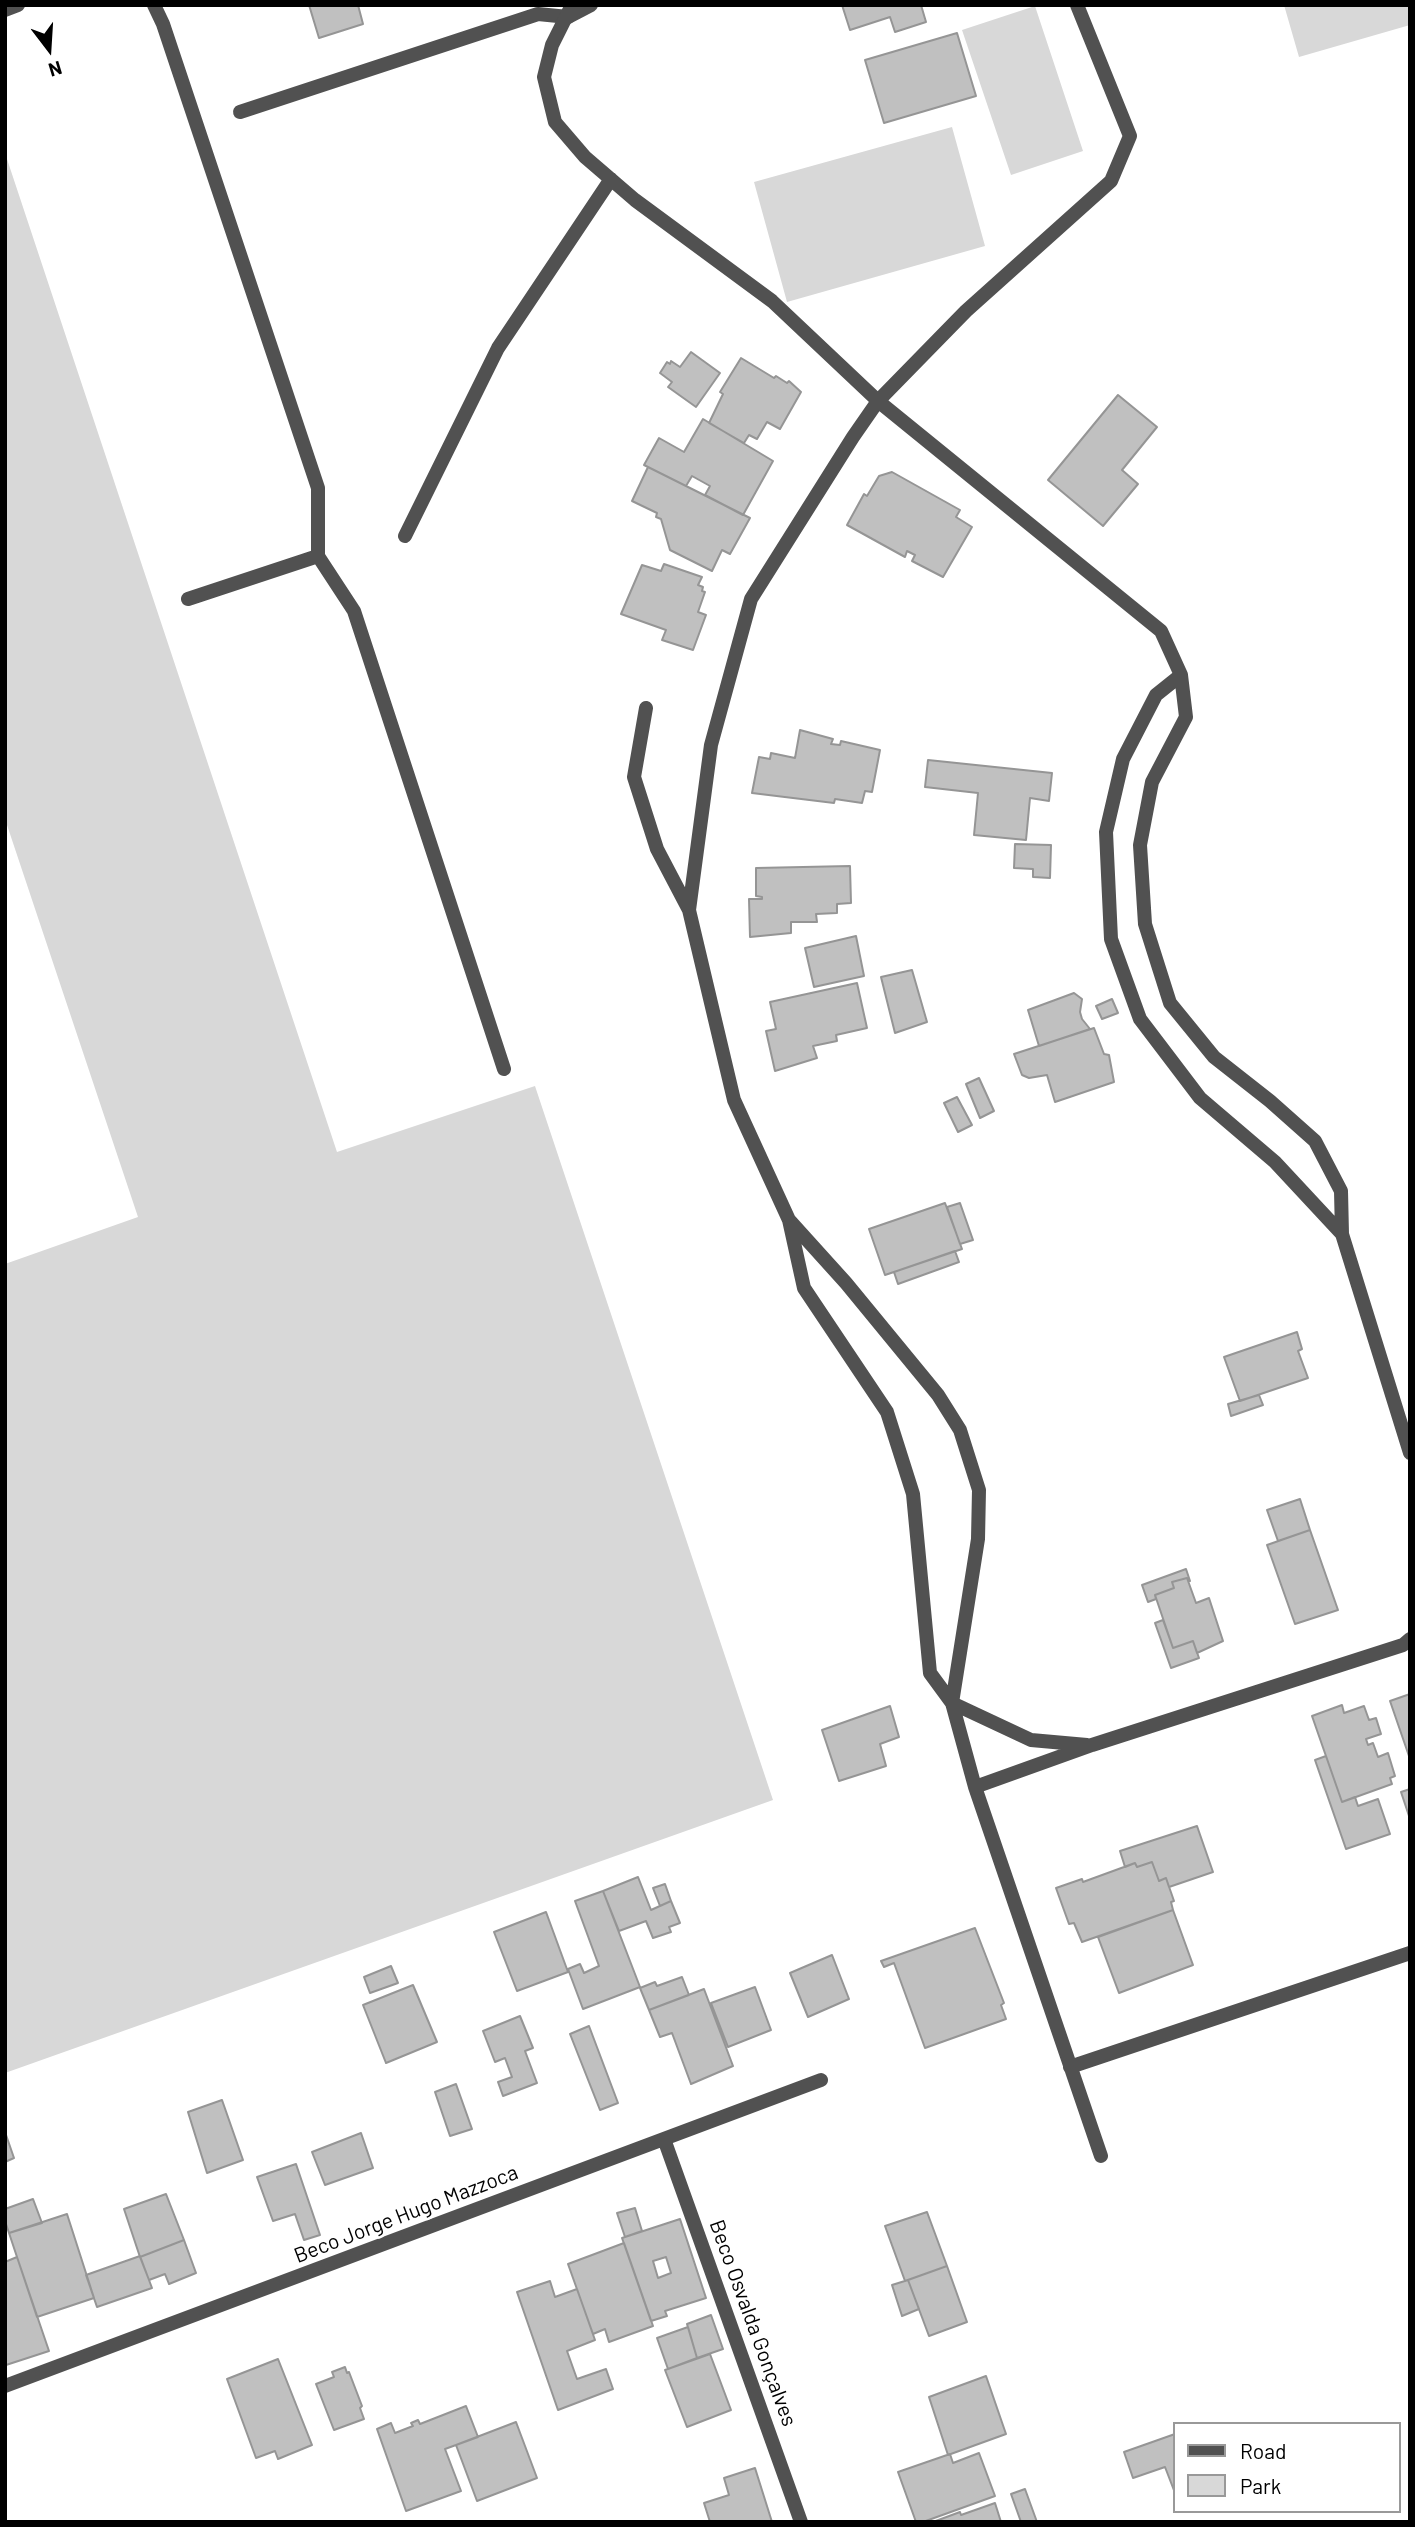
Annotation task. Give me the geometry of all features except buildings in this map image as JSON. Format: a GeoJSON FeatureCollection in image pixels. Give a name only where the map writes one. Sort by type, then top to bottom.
{"type":"FeatureCollection","features":[{"type":"Feature","properties":{"kind":"street"},"geometry":{"type":"LineString","coordinates":[[5,10],[18,5]]}},
{"type":"Feature","properties":{"kind":"street"},"geometry":{"type":"LineString","coordinates":[[154,5],[168,37],[318,488],[318,556],[354,611],[504,1069]]}},
{"type":"Feature","properties":{"kind":"street"},"geometry":{"type":"LineString","coordinates":[[240,112],[538,14],[570,11],[591,5]]}},
{"type":"Feature","properties":{"kind":"street"},"geometry":{"type":"LineString","coordinates":[[689,910],[711,745],[751,599],[878,401],[966,311],[1111,181],[1130,136],[1077,5]]}},
{"type":"Feature","properties":{"kind":"street"},"geometry":{"type":"LineString","coordinates":[[570,11],[552,45],[544,76],[555,122],[585,157],[635,200],[772,301],[878,401],[1161,631],[1181,675],[1186,717],[1152,782],[1140,845],[1145,924],[1170,1003],[1213,1057],[1270,1101],[1315,1141],[1341,1191],[1342,1234],[1410,1453]]}},
{"type":"Feature","properties":{"kind":"street"},"geometry":{"type":"LineString","coordinates":[[405,536],[498,348],[611,180]]}},
{"type":"Feature","properties":{"kind":"street"},"geometry":{"type":"LineString","coordinates":[[187,600],[318,556]]}},
{"type":"Feature","properties":{"kind":"street"},"geometry":{"type":"LineString","coordinates":[[1181,675],[1156,695],[1124,759],[1106,832],[1111,939],[1140,1019],[1200,1098],[1275,1162],[1342,1234]]}},
{"type":"Feature","properties":{"kind":"street"},"geometry":{"type":"LineString","coordinates":[[646,708],[634,777],[657,849],[689,910],[733,1100],[789,1220],[804,1288],[887,1412],[914,1494],[930,1673],[953,1703],[975,1787],[1101,2156]]}},
{"type":"Feature","properties":{"kind":"street"},"geometry":{"type":"LineString","coordinates":[[789,1220],[846,1283],[937,1395],[960,1430],[979,1490],[978,1539],[953,1703]]}},
{"type":"Feature","properties":{"kind":"street"},"geometry":{"type":"LineString","coordinates":[[975,1787],[1092,1745],[1403,1645],[1410,1639]]}},
{"type":"Feature","properties":{"kind":"street"},"geometry":{"type":"LineString","coordinates":[[953,1703],[1031,1740],[1092,1745]]}},
{"type":"Feature","properties":{"kind":"street"},"geometry":{"type":"LineString","coordinates":[[1070,2067],[1410,1953]]}},
{"type":"Feature","properties":{"kind":"street","name":"Beco Jorge Hugo Mazzoca"},"geometry":{"type":"LineString","coordinates":[[5,2386],[821,2080]]}},
{"type":"Feature","properties":{"kind":"street","name":"Beco Osvalda Gonçalves"},"geometry":{"type":"LineString","coordinates":[[664,2139],[801,2522]]}},
{"type":"Feature","properties":{"kind":"green space"},"geometry":{"type":"Polygon","coordinates":[[[1284,5],[1410,5],[1410,25],[1299,57],[1284,5]]]}},
{"type":"Feature","properties":{"kind":"green space"},"geometry":{"type":"Polygon","coordinates":[[[1035,6],[1083,151],[1011,175],[962,30],[1035,6]]]}},
{"type":"Feature","properties":{"kind":"green space"},"geometry":{"type":"Polygon","coordinates":[[[952,127],[985,246],[787,302],[754,182],[952,127]]]}},
{"type":"Feature","properties":{"kind":"green space"},"geometry":{"type":"Polygon","coordinates":[[[5,153],[337,1152],[535,1086],[773,1800],[5,2073],[5,1264],[138,1217],[5,819],[5,153]]]}}]}
